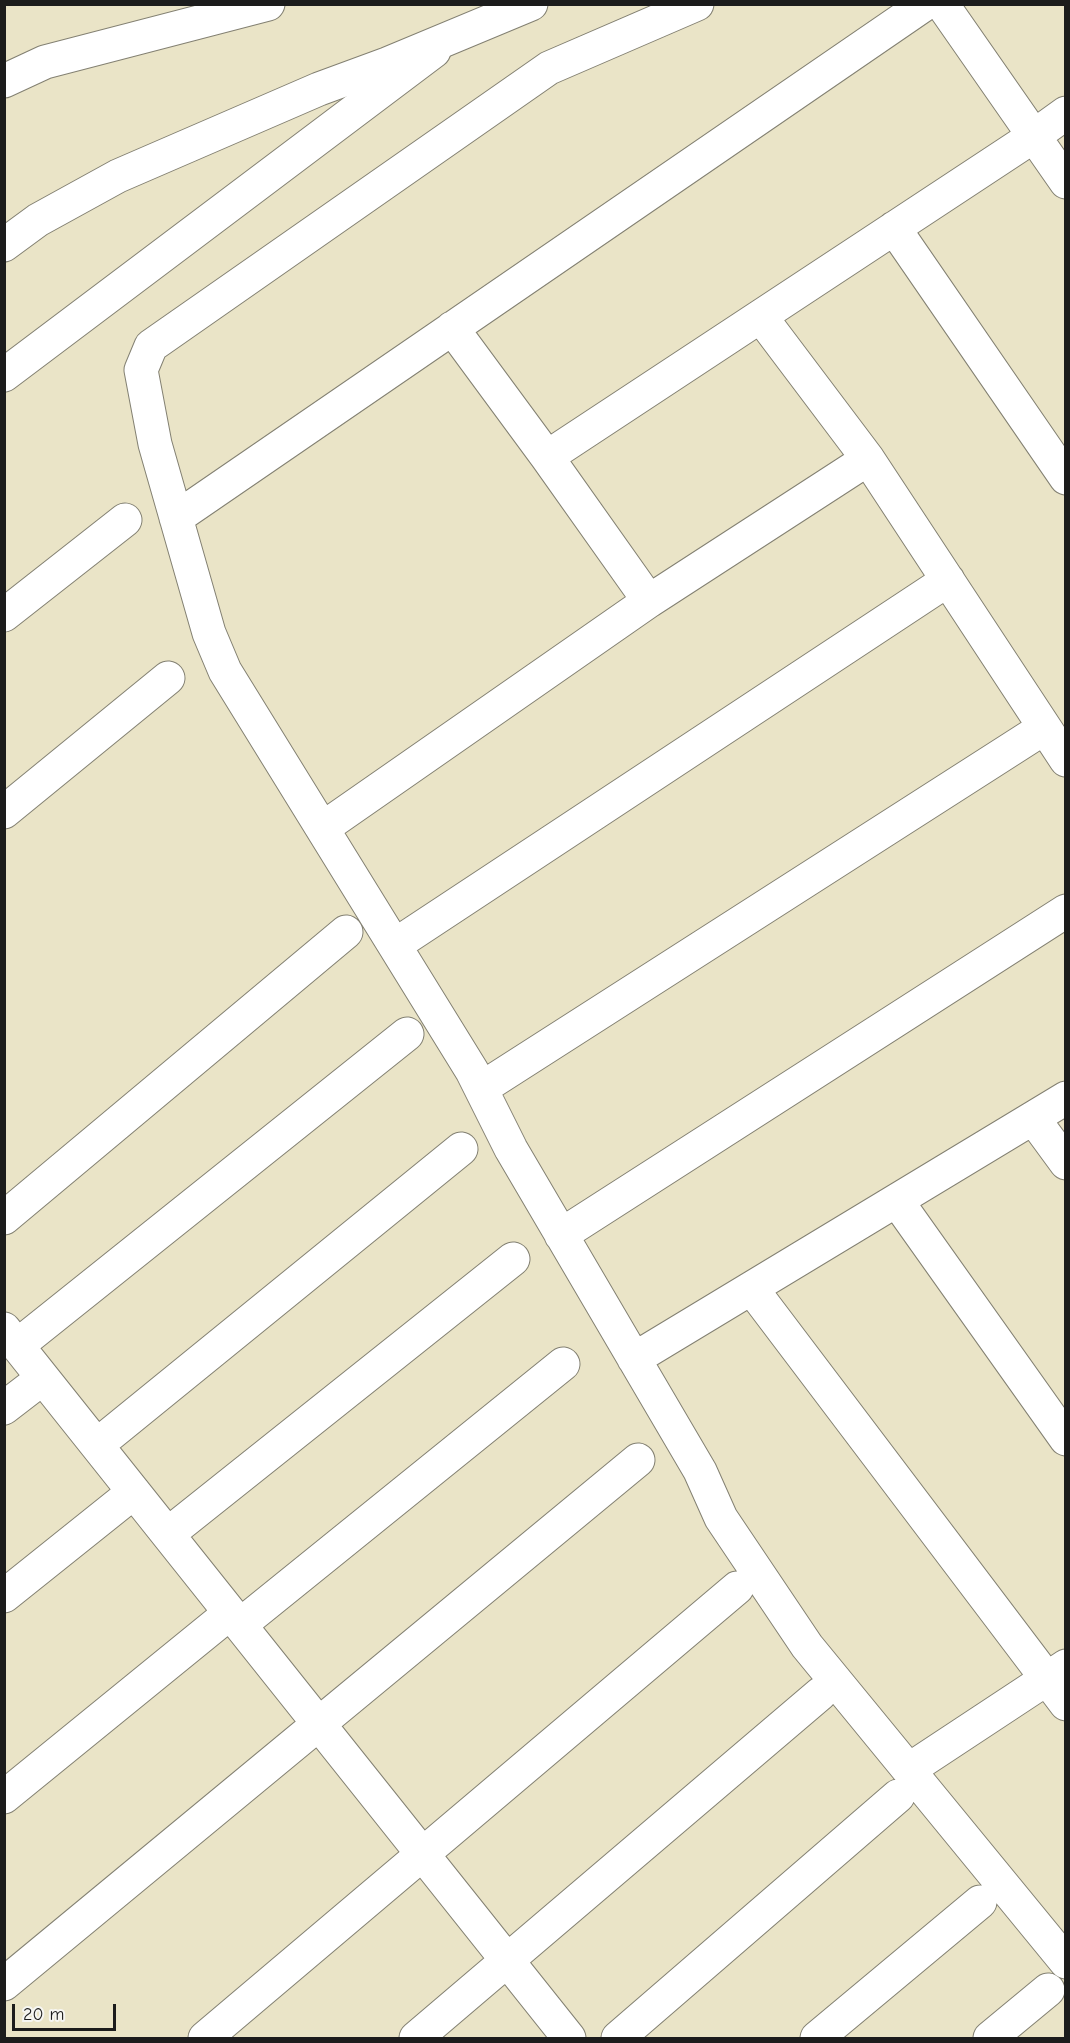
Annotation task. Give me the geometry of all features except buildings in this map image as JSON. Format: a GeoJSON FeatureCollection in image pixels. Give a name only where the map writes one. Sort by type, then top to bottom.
{"type":"FeatureCollection","features":[{"type":"Feature","properties":{"kind":"street"},"geometry":{"type":"LineString","coordinates":[[4,245],[38,220],[118,176],[319,89],[531,4]]}},
{"type":"Feature","properties":{"kind":"street"},"geometry":{"type":"LineString","coordinates":[[697,4],[549,68],[151,346],[141,370],[155,444],[209,633],[225,671],[482,1088],[510,1149],[700,1471],[721,1518],[807,1646],[904,1782],[1065,1962]]}},
{"type":"Feature","properties":{"kind":"street"},"geometry":{"type":"LineString","coordinates":[[176,519],[925,4]]}},
{"type":"Feature","properties":{"kind":"street"},"geometry":{"type":"LineString","coordinates":[[942,4],[1065,182]]}},
{"type":"Feature","properties":{"kind":"street"},"geometry":{"type":"LineString","coordinates":[[4,81],[45,62],[251,7]]}},
{"type":"Feature","properties":{"kind":"street"},"geometry":{"type":"LineString","coordinates":[[4,375],[450,38]]}},
{"type":"Feature","properties":{"kind":"street"},"geometry":{"type":"LineString","coordinates":[[547,457],[1034,136],[1065,113]]}},
{"type":"Feature","properties":{"kind":"street"},"geometry":{"type":"LineString","coordinates":[[894,228],[1065,478]]}},
{"type":"Feature","properties":{"kind":"street"},"geometry":{"type":"LineString","coordinates":[[760,317],[868,459],[1065,760]]}},
{"type":"Feature","properties":{"kind":"street"},"geometry":{"type":"LineString","coordinates":[[452,328],[649,601]]}},
{"type":"Feature","properties":{"kind":"street"},"geometry":{"type":"LineString","coordinates":[[323,828],[649,601],[868,459]]}},
{"type":"Feature","properties":{"kind":"street"},"geometry":{"type":"LineString","coordinates":[[4,615],[125,520]]}},
{"type":"Feature","properties":{"kind":"street"},"geometry":{"type":"LineString","coordinates":[[395,945],[948,580]]}},
{"type":"Feature","properties":{"kind":"street"},"geometry":{"type":"LineString","coordinates":[[4,812],[168,678]]}},
{"type":"Feature","properties":{"kind":"street"},"geometry":{"type":"LineString","coordinates":[[482,1088],[1044,728]]}},
{"type":"Feature","properties":{"kind":"street"},"geometry":{"type":"LineString","coordinates":[[561,1235],[1065,911]]}},
{"type":"Feature","properties":{"kind":"street"},"geometry":{"type":"LineString","coordinates":[[4,1218],[346,932]]}},
{"type":"Feature","properties":{"kind":"street"},"geometry":{"type":"LineString","coordinates":[[407,1034],[11,1337],[569,2038]]}},
{"type":"Feature","properties":{"kind":"street"},"geometry":{"type":"LineString","coordinates":[[634,1359],[1065,1098]]}},
{"type":"Feature","properties":{"kind":"street"},"geometry":{"type":"LineString","coordinates":[[1033,1118],[1065,1163]]}},
{"type":"Feature","properties":{"kind":"street"},"geometry":{"type":"LineString","coordinates":[[97,1445],[461,1149]]}},
{"type":"Feature","properties":{"kind":"street"},"geometry":{"type":"LineString","coordinates":[[897,1201],[1065,1438]]}},
{"type":"Feature","properties":{"kind":"street"},"geometry":{"type":"LineString","coordinates":[[168,1534],[513,1258]]}},
{"type":"Feature","properties":{"kind":"street"},"geometry":{"type":"LineString","coordinates":[[618,2038],[904,1782],[1059,1683],[752,1289]]}},
{"type":"Feature","properties":{"kind":"street"},"geometry":{"type":"LineString","coordinates":[[4,1797],[563,1364]]}},
{"type":"Feature","properties":{"kind":"street"},"geometry":{"type":"LineString","coordinates":[[4,1408],[43,1378]]}},
{"type":"Feature","properties":{"kind":"street"},"geometry":{"type":"LineString","coordinates":[[4,1984],[638,1460]]}},
{"type":"Feature","properties":{"kind":"street"},"geometry":{"type":"LineString","coordinates":[[4,1596],[134,1492]]}},
{"type":"Feature","properties":{"kind":"street"},"geometry":{"type":"LineString","coordinates":[[205,2038],[737,1588]]}},
{"type":"Feature","properties":{"kind":"street"},"geometry":{"type":"LineString","coordinates":[[416,2038],[820,1694]]}},
{"type":"Feature","properties":{"kind":"street"},"geometry":{"type":"LineString","coordinates":[[817,2038],[980,1902]]}},
{"type":"Feature","properties":{"kind":"street"},"geometry":{"type":"LineString","coordinates":[[990,2038],[1048,1990]]}}]}
